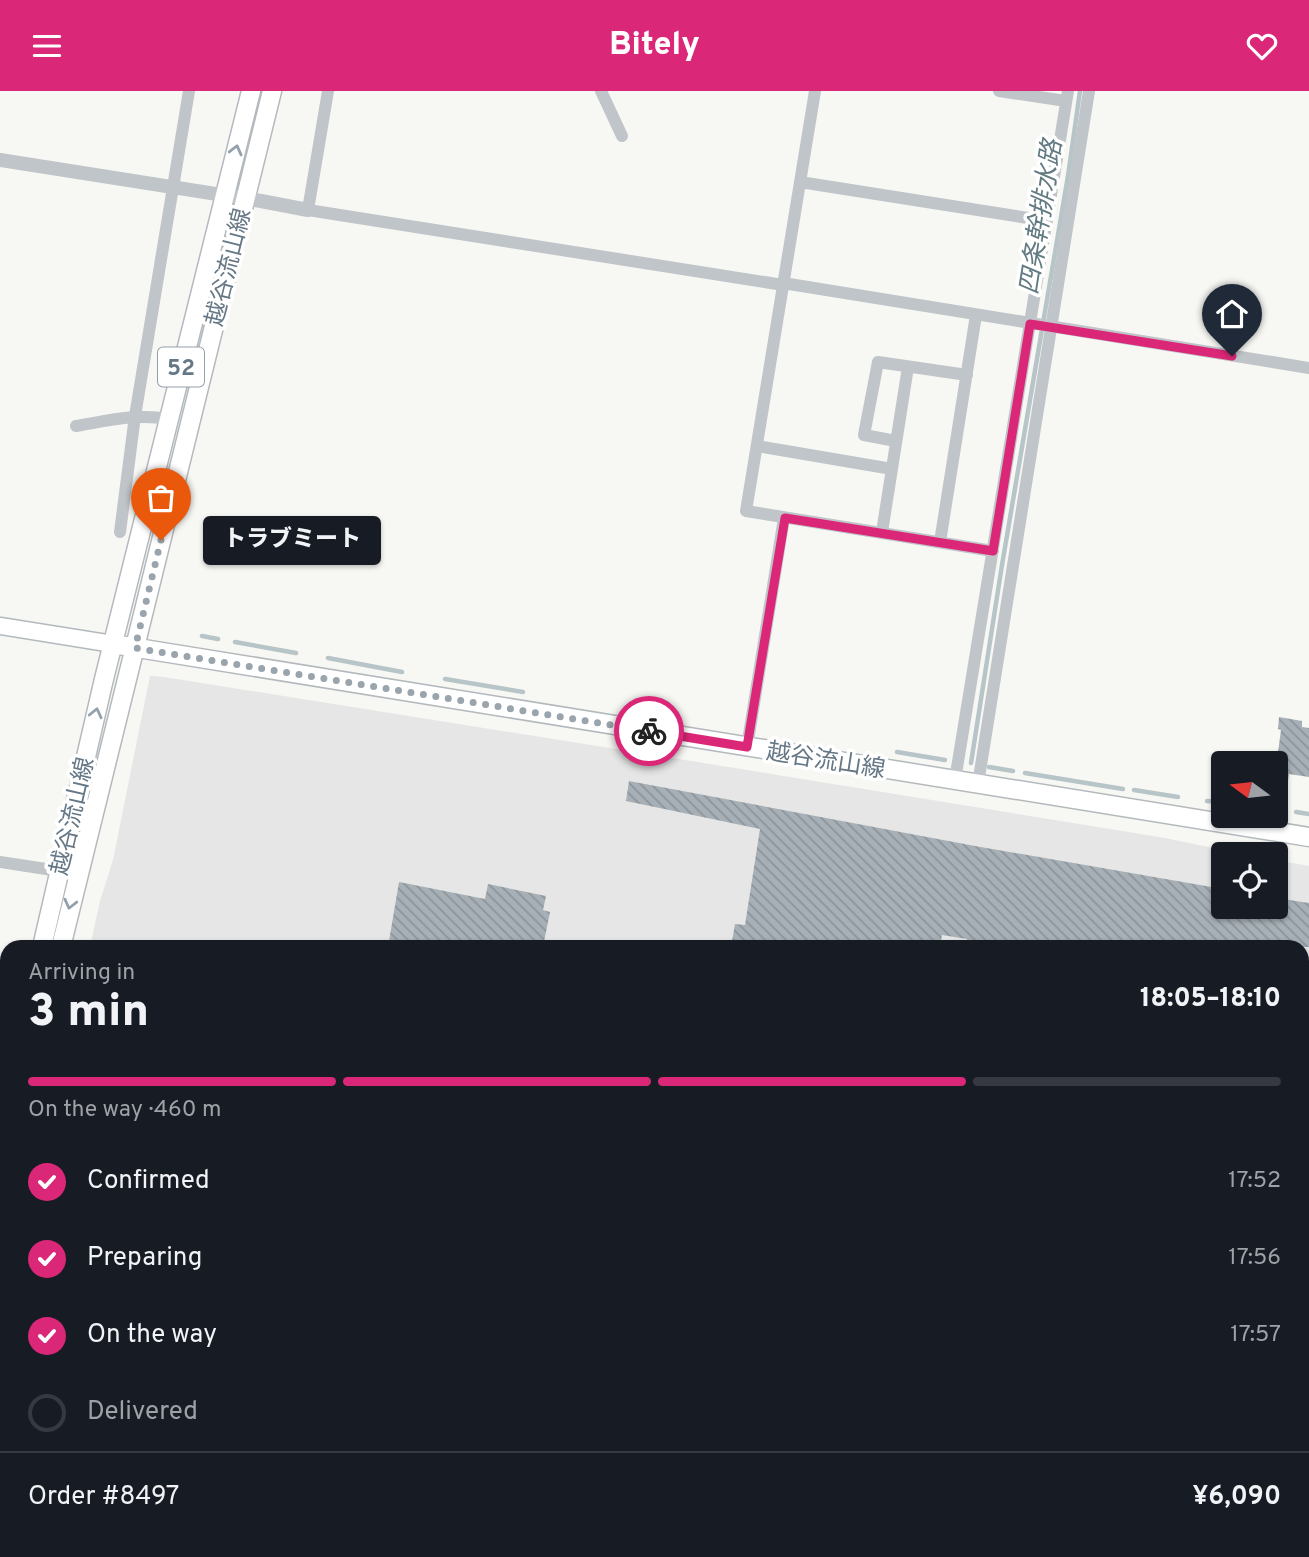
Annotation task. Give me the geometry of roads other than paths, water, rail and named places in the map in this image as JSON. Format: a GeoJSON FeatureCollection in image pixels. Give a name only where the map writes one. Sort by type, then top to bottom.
{"type":"FeatureCollection","features":[{"type":"Feature","properties":{"kind":"main road","name":"越谷流山線"},"geometry":{"type":"LineString","coordinates":[[44,940],[113,644],[251,91]]}},
{"type":"Feature","properties":{"kind":"main road","name":"越谷流山線"},"geometry":{"type":"LineString","coordinates":[[63,940],[272,91]]}},
{"type":"Feature","properties":{"kind":"main road"},"geometry":{"type":"LineString","coordinates":[[0,626],[113,644]]}},
{"type":"Feature","properties":{"kind":"main road","name":"越谷流山線"},"geometry":{"type":"LineString","coordinates":[[113,644],[1309,837]]}},
{"type":"Feature","properties":{"kind":"street"},"geometry":{"type":"LineString","coordinates":[[120,532],[135,416],[189,91]]}},
{"type":"Feature","properties":{"kind":"street"},"geometry":{"type":"LineString","coordinates":[[308,210],[328,91]]}},
{"type":"Feature","properties":{"kind":"street"},"geometry":{"type":"LineString","coordinates":[[601,91],[622,136]]}},
{"type":"Feature","properties":{"kind":"street"},"geometry":{"type":"LineString","coordinates":[[815,91],[746,511],[993,551]]}},
{"type":"Feature","properties":{"kind":"street"},"geometry":{"type":"LineString","coordinates":[[978,784],[1030,450],[1047,221],[1067,96],[999,91]]}},
{"type":"Feature","properties":{"kind":"street"},"geometry":{"type":"LineString","coordinates":[[955,781],[993,551],[1088,91]]}},
{"type":"Feature","properties":{"kind":"street"},"geometry":{"type":"LineString","coordinates":[[0,160],[1309,369]]}},
{"type":"Feature","properties":{"kind":"street"},"geometry":{"type":"LineString","coordinates":[[800,182],[1047,221]]}},
{"type":"Feature","properties":{"kind":"street"},"geometry":{"type":"LineString","coordinates":[[940,542],[976,315]]}},
{"type":"Feature","properties":{"kind":"street"},"geometry":{"type":"LineString","coordinates":[[896,441],[864,435],[878,362],[967,375]]}},
{"type":"Feature","properties":{"kind":"street"},"geometry":{"type":"LineString","coordinates":[[882,532],[908,367]]}},
{"type":"Feature","properties":{"kind":"street"},"geometry":{"type":"LineString","coordinates":[[76,426],[135,416],[168,419]]}},
{"type":"Feature","properties":{"kind":"street"},"geometry":{"type":"LineString","coordinates":[[757,446],[892,468]]}},
{"type":"Feature","properties":{"kind":"street"},"geometry":{"type":"LineString","coordinates":[[747,747],[785,518]]}},
{"type":"Feature","properties":{"kind":"street"},"geometry":{"type":"LineString","coordinates":[[0,862],[59,871]]}},
{"type":"Feature","properties":{"kind":"waterway","name":"四条幹排水路"},"geometry":{"type":"LineString","coordinates":[[971,763],[1080,91]]}},
{"type":"Feature","properties":{"kind":"waterway"},"geometry":{"type":"LineString","coordinates":[[202,636],[218,639]]}},
{"type":"Feature","properties":{"kind":"waterway"},"geometry":{"type":"LineString","coordinates":[[235,642],[296,653]]}},
{"type":"Feature","properties":{"kind":"waterway"},"geometry":{"type":"LineString","coordinates":[[328,658],[402,672]]}},
{"type":"Feature","properties":{"kind":"waterway"},"geometry":{"type":"LineString","coordinates":[[445,679],[523,692]]}},
{"type":"Feature","properties":{"kind":"waterway"},"geometry":{"type":"LineString","coordinates":[[897,752],[945,760]]}},
{"type":"Feature","properties":{"kind":"waterway"},"geometry":{"type":"LineString","coordinates":[[989,767],[1013,771]]}},
{"type":"Feature","properties":{"kind":"waterway"},"geometry":{"type":"LineString","coordinates":[[1025,773],[1123,789]]}},
{"type":"Feature","properties":{"kind":"waterway"},"geometry":{"type":"LineString","coordinates":[[1134,790],[1178,797]]}},
{"type":"Feature","properties":{"kind":"waterway"},"geometry":{"type":"LineString","coordinates":[[1207,801],[1211,801]]}},
{"type":"Feature","properties":{"kind":"waterway"},"geometry":{"type":"LineString","coordinates":[[1296,812],[1309,814]]}},
{"type":"Feature","properties":{"kind":"place","name":"トラブミート"},"geometry":{"type":"Point","coordinates":[161,540]}}]}
